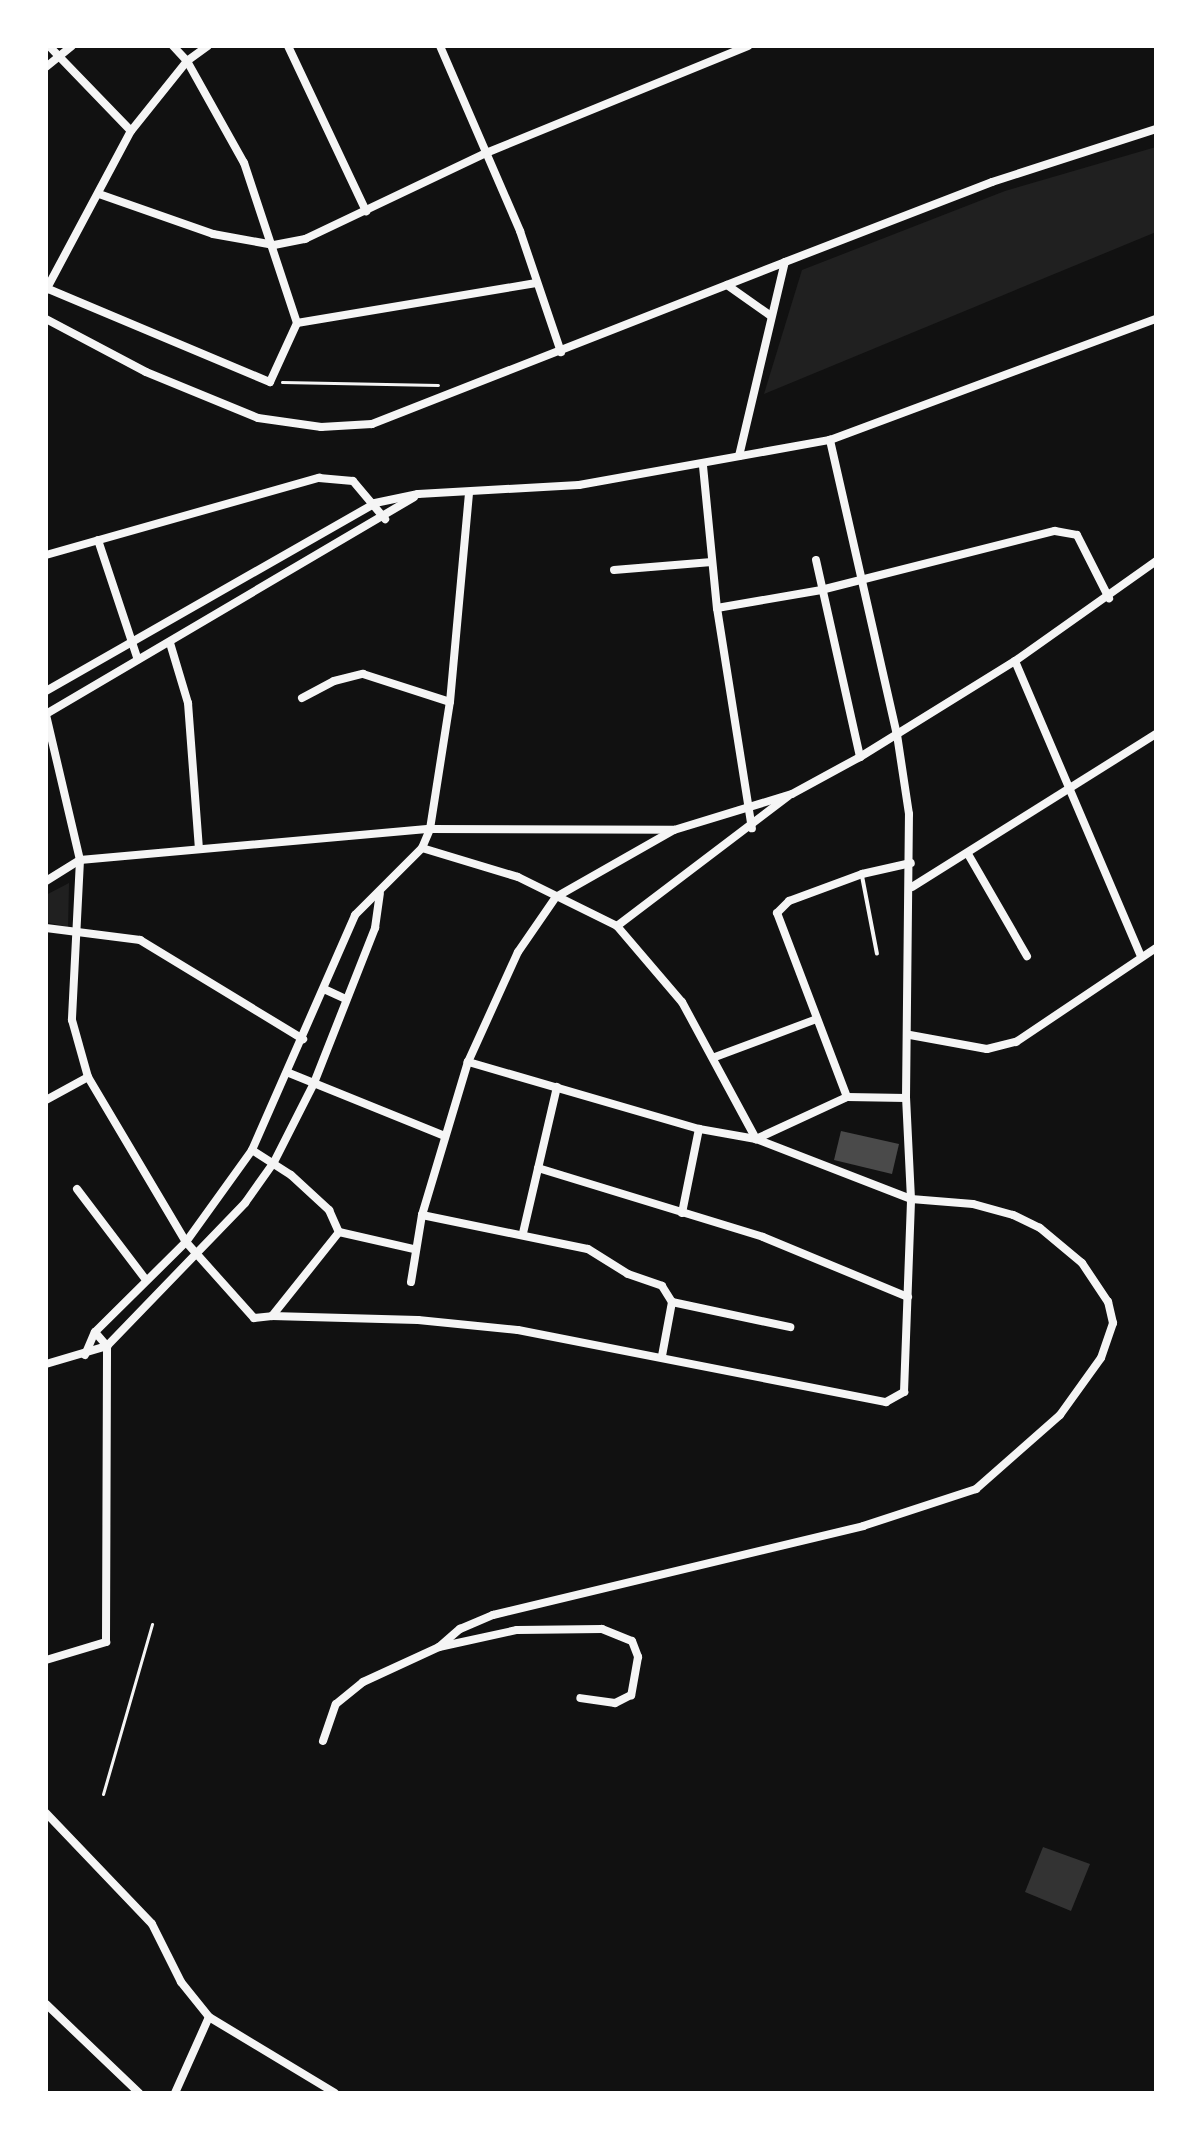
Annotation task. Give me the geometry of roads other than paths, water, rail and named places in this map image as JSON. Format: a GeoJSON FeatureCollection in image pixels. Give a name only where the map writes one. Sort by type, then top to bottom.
{"type":"FeatureCollection","features":[{"type":"Feature","properties":{"kind":"street"},"geometry":{"type":"LineString","coordinates":[[49,46],[131,131]]}},
{"type":"Feature","properties":{"kind":"street"},"geometry":{"type":"LineString","coordinates":[[46,67],[72,46]]}},
{"type":"Feature","properties":{"kind":"street"},"geometry":{"type":"LineString","coordinates":[[173,46],[187,61],[230,132],[274,245],[297,323],[270,382],[46,289],[131,131],[187,61],[208,46]]}},
{"type":"Feature","properties":{"kind":"street"},"geometry":{"type":"LineString","coordinates":[[288,46],[366,211]]}},
{"type":"Feature","properties":{"kind":"street"},"geometry":{"type":"LineString","coordinates":[[440,46],[520,231],[535,283],[561,352]]}},
{"type":"Feature","properties":{"kind":"street"},"geometry":{"type":"LineString","coordinates":[[99,194],[213,234],[274,245],[305,239],[486,153],[748,46]]}},
{"type":"Feature","properties":{"kind":"street"},"geometry":{"type":"LineString","coordinates":[[46,319],[146,372],[258,418],[321,427],[372,424],[415,411],[992,182],[1156,129]]}},
{"type":"Feature","properties":{"kind":"street"},"geometry":{"type":"LineString","coordinates":[[739,456],[785,262]]}},
{"type":"Feature","properties":{"kind":"street"},"geometry":{"type":"LineString","coordinates":[[297,323],[535,283]]}},
{"type":"Feature","properties":{"kind":"street"},"geometry":{"type":"LineString","coordinates":[[727,285],[771,316]]}},
{"type":"Feature","properties":{"kind":"street"},"geometry":{"type":"LineString","coordinates":[[46,691],[130,639],[375,503],[418,494],[579,485],[703,466],[739,456],[830,440],[1156,319]]}},
{"type":"Feature","properties":{"kind":"street"},"geometry":{"type":"LineString","coordinates":[[418,494],[385,519],[46,714],[80,860],[72,1020],[88,1077],[186,1242],[247,1312],[269,1318],[464,1324],[662,1356],[886,1402],[899,1398],[906,1384],[911,1199],[906,1098],[910,1035],[911,863],[897,735],[830,440]]}},
{"type":"Feature","properties":{"kind":"street"},"geometry":{"type":"LineString","coordinates":[[703,466],[717,608],[752,828]]}},
{"type":"Feature","properties":{"kind":"street"},"geometry":{"type":"LineString","coordinates":[[46,555],[319,478],[353,481],[375,503],[385,519]]}},
{"type":"Feature","properties":{"kind":"street"},"geometry":{"type":"LineString","coordinates":[[85,1355],[95,1332],[186,1242],[252,1150],[289,1073],[355,915],[422,848],[430,829],[450,702],[469,493]]}},
{"type":"Feature","properties":{"kind":"street"},"geometry":{"type":"LineString","coordinates":[[346,518],[357,535]]}},
{"type":"Feature","properties":{"kind":"street"},"geometry":{"type":"LineString","coordinates":[[717,608],[821,590],[1069,532],[1084,545],[1109,598]]}},
{"type":"Feature","properties":{"kind":"street"},"geometry":{"type":"LineString","coordinates":[[98,540],[138,660]]}},
{"type":"Feature","properties":{"kind":"street"},"geometry":{"type":"LineString","coordinates":[[816,560],[860,757]]}},
{"type":"Feature","properties":{"kind":"street"},"geometry":{"type":"LineString","coordinates":[[411,1282],[422,1215],[468,1062],[497,990],[556,897],[674,830],[792,794],[860,757],[1015,661],[1109,598],[1156,561]]}},
{"type":"Feature","properties":{"kind":"street"},"geometry":{"type":"LineString","coordinates":[[614,570],[712,562]]}},
{"type":"Feature","properties":{"kind":"street"},"geometry":{"type":"LineString","coordinates":[[244,575],[254,592]]}},
{"type":"Feature","properties":{"kind":"street"},"geometry":{"type":"LineString","coordinates":[[170,643],[188,703],[199,849]]}},
{"type":"Feature","properties":{"kind":"street"},"geometry":{"type":"LineString","coordinates":[[1015,661],[1069,794],[1141,956]]}},
{"type":"Feature","properties":{"kind":"street"},"geometry":{"type":"LineString","coordinates":[[302,698],[363,674],[450,702]]}},
{"type":"Feature","properties":{"kind":"street"},"geometry":{"type":"LineString","coordinates":[[912,887],[1069,794],[1156,734]]}},
{"type":"Feature","properties":{"kind":"street"},"geometry":{"type":"LineString","coordinates":[[617,926],[752,828],[792,794]]}},
{"type":"Feature","properties":{"kind":"street"},"geometry":{"type":"LineString","coordinates":[[46,881],[80,860],[430,829],[674,830]]}},
{"type":"Feature","properties":{"kind":"street"},"geometry":{"type":"LineString","coordinates":[[422,848],[497,869],[617,926],[668,984],[715,1057],[756,1139]]}},
{"type":"Feature","properties":{"kind":"street"},"geometry":{"type":"LineString","coordinates":[[968,854],[1027,956]]}},
{"type":"Feature","properties":{"kind":"street"},"geometry":{"type":"LineString","coordinates":[[847,1097],[814,1020],[777,919],[789,901],[862,874],[911,863]]}},
{"type":"Feature","properties":{"kind":"street"},"geometry":{"type":"LineString","coordinates":[[46,1364],[85,1355],[107,1346],[198,1258],[274,1162],[314,1083],[375,928],[380,893]]}},
{"type":"Feature","properties":{"kind":"street"},"geometry":{"type":"LineString","coordinates":[[46,928],[140,940],[303,1039]]}},
{"type":"Feature","properties":{"kind":"street"},"geometry":{"type":"LineString","coordinates":[[910,1035],[987,1049],[1016,1042],[1156,948]]}},
{"type":"Feature","properties":{"kind":"street"},"geometry":{"type":"LineString","coordinates":[[324,989],[345,999]]}},
{"type":"Feature","properties":{"kind":"street"},"geometry":{"type":"LineString","coordinates":[[715,1057],[814,1020]]}},
{"type":"Feature","properties":{"kind":"street"},"geometry":{"type":"LineString","coordinates":[[323,1741],[336,1704],[347,1692],[439,1647],[460,1629],[493,1615],[863,1526],[976,1489],[1060,1415],[1101,1358],[1113,1323],[1108,1302],[1082,1263],[1040,1228],[973,1204],[911,1199],[756,1139],[699,1129],[468,1062]]}},
{"type":"Feature","properties":{"kind":"street"},"geometry":{"type":"LineString","coordinates":[[289,1073],[445,1136]]}},
{"type":"Feature","properties":{"kind":"street"},"geometry":{"type":"LineString","coordinates":[[46,1100],[88,1077]]}},
{"type":"Feature","properties":{"kind":"street"},"geometry":{"type":"LineString","coordinates":[[523,1233],[557,1087]]}},
{"type":"Feature","properties":{"kind":"street"},"geometry":{"type":"LineString","coordinates":[[756,1139],[847,1097],[906,1098]]}},
{"type":"Feature","properties":{"kind":"street"},"geometry":{"type":"LineString","coordinates":[[682,1213],[699,1129]]}},
{"type":"Feature","properties":{"kind":"street"},"geometry":{"type":"LineString","coordinates":[[252,1150],[274,1162],[329,1210],[339,1232]]}},
{"type":"Feature","properties":{"kind":"street"},"geometry":{"type":"LineString","coordinates":[[538,1168],[763,1237],[908,1297]]}},
{"type":"Feature","properties":{"kind":"street"},"geometry":{"type":"LineString","coordinates":[[77,1189],[146,1280]]}},
{"type":"Feature","properties":{"kind":"street"},"geometry":{"type":"LineString","coordinates":[[422,1215],[523,1233],[588,1249],[628,1274],[662,1286],[672,1302],[662,1356]]}},
{"type":"Feature","properties":{"kind":"street"},"geometry":{"type":"LineString","coordinates":[[339,1232],[414,1249]]}},
{"type":"Feature","properties":{"kind":"street"},"geometry":{"type":"LineString","coordinates":[[269,1318],[339,1232]]}},
{"type":"Feature","properties":{"kind":"street"},"geometry":{"type":"LineString","coordinates":[[672,1302],[790,1327]]}},
{"type":"Feature","properties":{"kind":"street"},"geometry":{"type":"LineString","coordinates":[[46,1660],[106,1642],[107,1346],[95,1332]]}},
{"type":"Feature","properties":{"kind":"street"},"geometry":{"type":"LineString","coordinates":[[439,1647],[540,1627],[602,1629],[632,1641],[638,1657],[631,1695],[615,1703],[580,1698]]}},
{"type":"Feature","properties":{"kind":"street"},"geometry":{"type":"LineString","coordinates":[[46,1813],[152,1924],[181,1982],[209,2017],[335,2093]]}},
{"type":"Feature","properties":{"kind":"street"},"geometry":{"type":"LineString","coordinates":[[46,2004],[139,2093]]}},
{"type":"Feature","properties":{"kind":"street"},"geometry":{"type":"LineString","coordinates":[[175,2093],[209,2017]]}},
{"type":"Feature","properties":{"kind":"lane"},"geometry":{"type":"LineString","coordinates":[[862,874],[877,954]]}}]}
